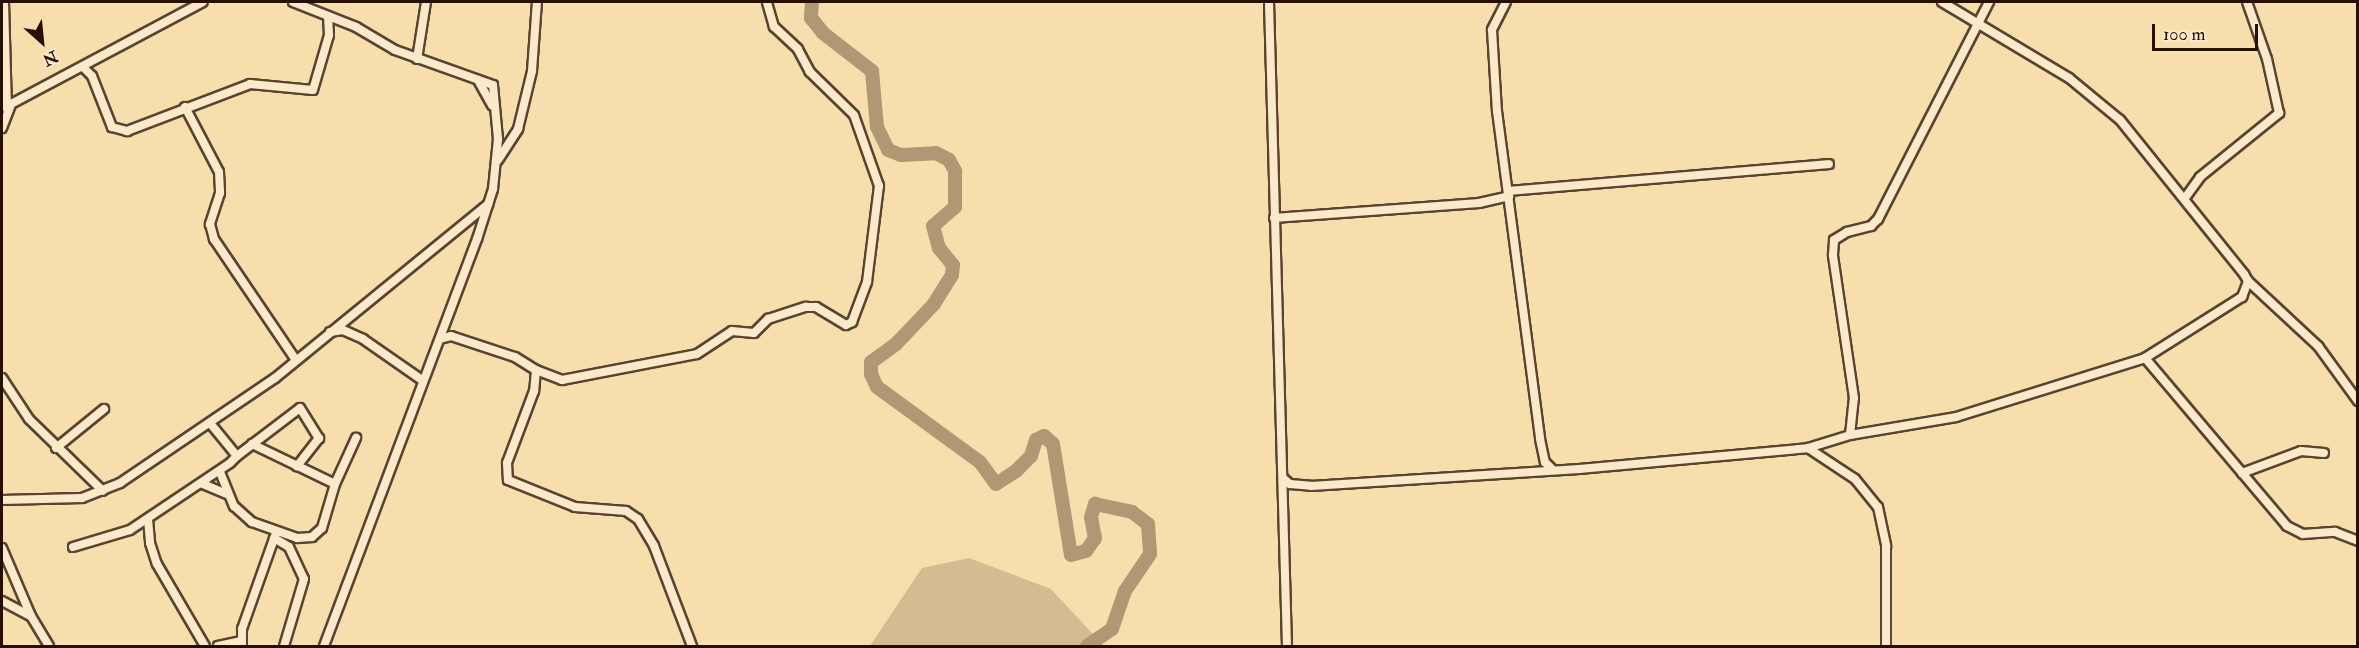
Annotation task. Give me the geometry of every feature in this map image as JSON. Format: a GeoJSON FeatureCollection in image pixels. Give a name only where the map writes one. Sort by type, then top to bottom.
{"type":"FeatureCollection","features":[{"type":"Feature","properties":{"kind":"street"},"geometry":{"type":"LineString","coordinates":[[7,109],[203,2]]}},
{"type":"Feature","properties":{"kind":"street"},"geometry":{"type":"LineString","coordinates":[[293,2],[328,16],[417,59],[477,80],[493,106],[497,160],[488,204],[445,325],[422,380],[324,646]]}},
{"type":"Feature","properties":{"kind":"street"},"geometry":{"type":"LineString","coordinates":[[417,59],[426,2]]}},
{"type":"Feature","properties":{"kind":"street"},"geometry":{"type":"LineString","coordinates":[[497,160],[518,129],[532,71],[537,2]]}},
{"type":"Feature","properties":{"kind":"street"},"geometry":{"type":"LineString","coordinates":[[440,339],[451,336],[515,357],[536,370],[562,380],[697,354],[732,331],[754,333],[768,319],[806,307],[816,307],[846,325],[852,322],[867,282],[879,186],[854,115],[810,72],[798,49],[774,27],[767,2]]}},
{"type":"Feature","properties":{"kind":"street"},"geometry":{"type":"LineString","coordinates":[[1269,2],[1287,646]]}},
{"type":"Feature","properties":{"kind":"street"},"geometry":{"type":"LineString","coordinates":[[1506,2],[1492,30],[1509,194],[1539,439],[1545,462],[1552,470]]}},
{"type":"Feature","properties":{"kind":"street"},"geometry":{"type":"LineString","coordinates":[[1942,2],[2094,97],[2120,120],[2185,198],[2248,280],[2318,346],[2358,401]]}},
{"type":"Feature","properties":{"kind":"street"},"geometry":{"type":"LineString","coordinates":[[1850,435],[1854,398],[1833,255],[1834,240],[1847,232],[1871,226],[1878,219],[1936,102],[1979,26],[1989,2]]}},
{"type":"Feature","properties":{"kind":"street"},"geometry":{"type":"LineString","coordinates":[[2185,198],[2200,177],[2279,113],[2266,59],[2247,2]]}},
{"type":"Feature","properties":{"kind":"street"},"geometry":{"type":"LineString","coordinates":[[2,128],[7,109],[3,4]]}},
{"type":"Feature","properties":{"kind":"street"},"geometry":{"type":"LineString","coordinates":[[84,68],[92,76],[112,127],[117,131],[250,84],[313,90],[329,35],[328,16]]}},
{"type":"Feature","properties":{"kind":"street"},"geometry":{"type":"LineString","coordinates":[[185,107],[219,172],[220,193],[210,224],[214,239],[296,360]]}},
{"type":"Feature","properties":{"kind":"street"},"geometry":{"type":"LineString","coordinates":[[1275,218],[1479,203],[1509,194],[1830,164]]}},
{"type":"Feature","properties":{"kind":"street"},"geometry":{"type":"LineString","coordinates":[[2,500],[82,498],[103,491],[210,423],[296,360],[488,204]]}},
{"type":"Feature","properties":{"kind":"street"},"geometry":{"type":"LineString","coordinates":[[1283,478],[1290,484],[1311,486],[1552,470],[1808,448],[1850,435],[1956,417],[2145,358],[2242,297],[2248,280]]}},
{"type":"Feature","properties":{"kind":"street"},"geometry":{"type":"LineString","coordinates":[[445,325],[451,336]]}},
{"type":"Feature","properties":{"kind":"street"},"geometry":{"type":"LineString","coordinates":[[328,332],[343,330],[363,339],[422,380]]}},
{"type":"Feature","properties":{"kind":"street"},"geometry":{"type":"LineString","coordinates":[[2145,358],[2295,532],[2335,532],[2358,541]]}},
{"type":"Feature","properties":{"kind":"street"},"geometry":{"type":"LineString","coordinates":[[536,370],[534,391],[507,463],[508,480],[575,507],[626,511],[638,519],[650,536],[692,646]]}},
{"type":"Feature","properties":{"kind":"street"},"geometry":{"type":"LineString","coordinates":[[2,378],[29,419],[56,448],[103,491]]}},
{"type":"Feature","properties":{"kind":"street"},"geometry":{"type":"LineString","coordinates":[[73,548],[122,534],[148,519],[203,484],[300,408],[304,410],[319,438],[297,466]]}},
{"type":"Feature","properties":{"kind":"street"},"geometry":{"type":"LineString","coordinates":[[56,448],[104,409]]}},
{"type":"Feature","properties":{"kind":"street"},"geometry":{"type":"LineString","coordinates":[[210,423],[237,456]]}},
{"type":"Feature","properties":{"kind":"street"},"geometry":{"type":"LineString","coordinates":[[275,535],[297,538],[318,535],[335,484],[356,438]]}},
{"type":"Feature","properties":{"kind":"street"},"geometry":{"type":"LineString","coordinates":[[252,444],[335,484]]}},
{"type":"Feature","properties":{"kind":"street"},"geometry":{"type":"LineString","coordinates":[[1808,448],[1855,479],[1878,507],[1886,546],[1886,646]]}},
{"type":"Feature","properties":{"kind":"street"},"geometry":{"type":"LineString","coordinates":[[2242,473],[2301,451],[2324,453]]}},
{"type":"Feature","properties":{"kind":"street"},"geometry":{"type":"LineString","coordinates":[[219,472],[227,494],[252,522],[275,535],[289,547],[304,579],[284,646]]}},
{"type":"Feature","properties":{"kind":"street"},"geometry":{"type":"LineString","coordinates":[[203,484],[227,494]]}},
{"type":"Feature","properties":{"kind":"street"},"geometry":{"type":"LineString","coordinates":[[148,519],[156,564],[205,646]]}},
{"type":"Feature","properties":{"kind":"street"},"geometry":{"type":"LineString","coordinates":[[218,646],[241,644],[275,535]]}},
{"type":"Feature","properties":{"kind":"street"},"geometry":{"type":"LineString","coordinates":[[2,548],[31,616],[49,646]]}},
{"type":"Feature","properties":{"kind":"street"},"geometry":{"type":"LineString","coordinates":[[2,601],[31,616]]}},
{"type":"Feature","properties":{"kind":"shaded area"},"geometry":{"type":"Polygon","coordinates":[[[969,558],[1051,589],[1104,646],[870,646],[922,568],[969,558]]]}},
{"type":"Feature","properties":{"kind":"waterway"},"geometry":{"type":"LineString","coordinates":[[812,2],[811,18],[823,33],[872,71],[877,127],[888,150],[901,155],[936,153],[949,160],[955,171],[955,207],[933,226],[939,248],[953,265],[952,275],[934,304],[896,344],[871,362],[871,374],[877,387],[980,462],[996,484],[1016,471],[1031,456],[1036,440],[1044,436],[1053,444],[1071,555],[1086,551],[1095,538],[1091,517],[1095,504],[1132,512],[1148,524],[1150,554],[1125,591],[1112,629],[1087,646]]}}]}
